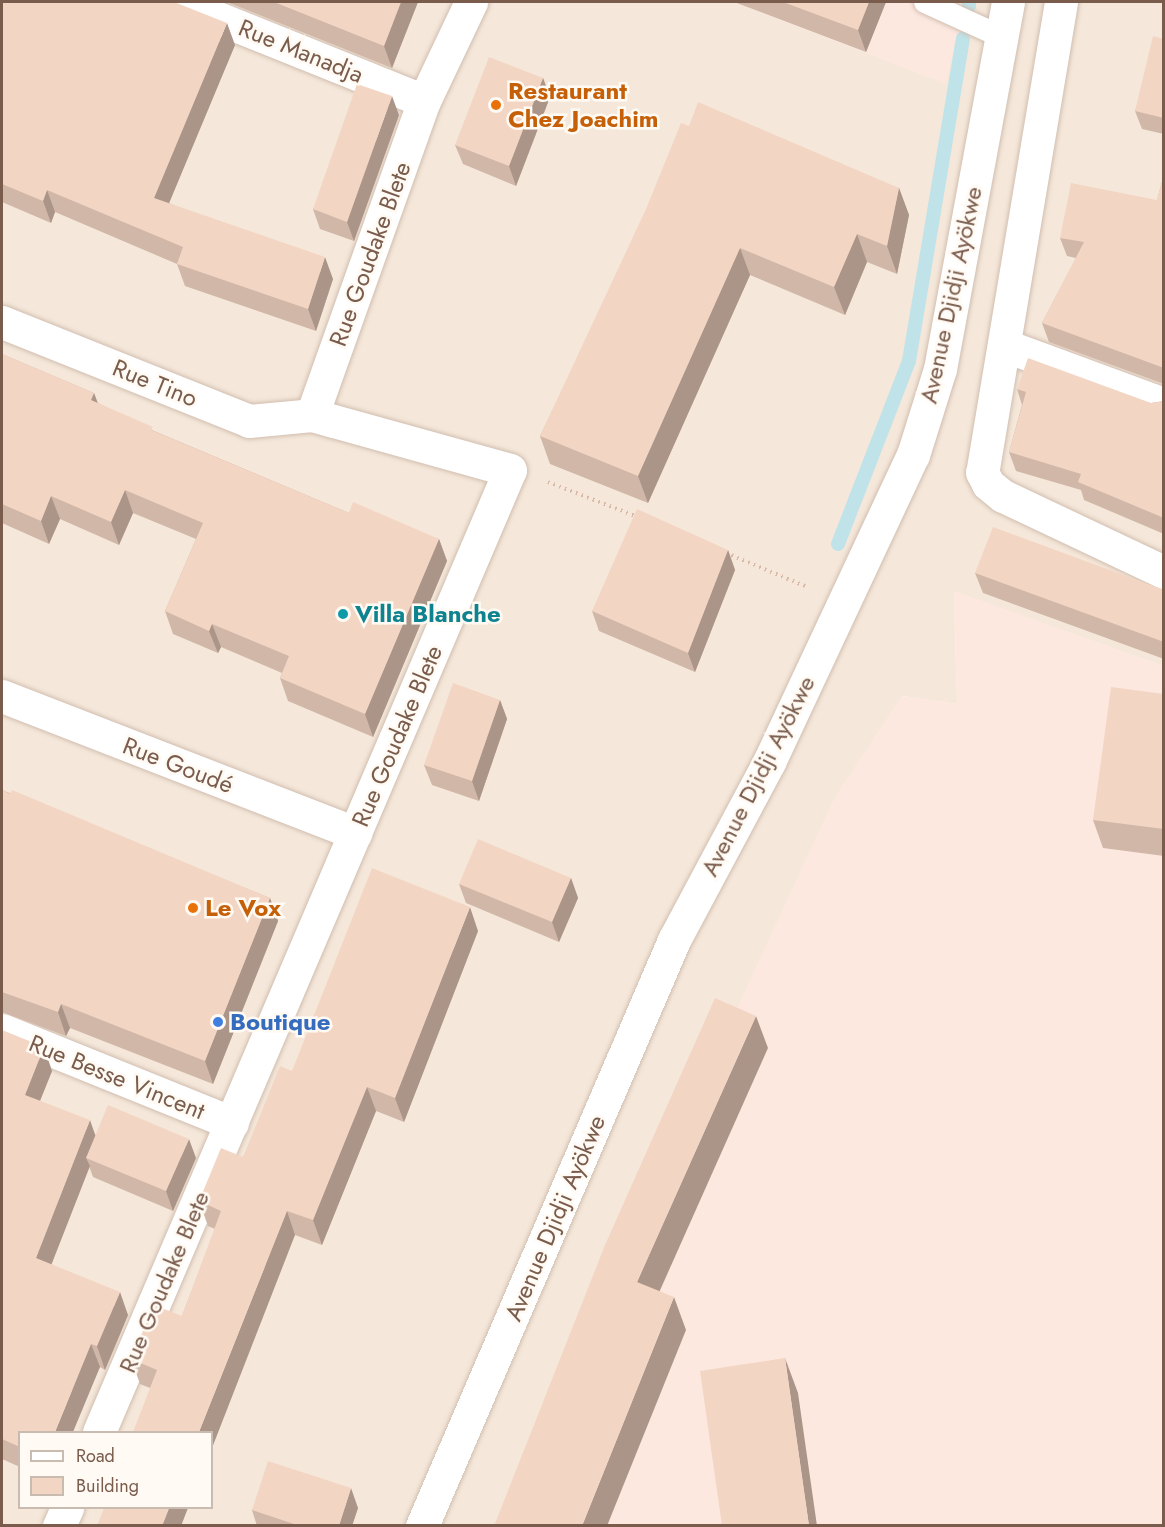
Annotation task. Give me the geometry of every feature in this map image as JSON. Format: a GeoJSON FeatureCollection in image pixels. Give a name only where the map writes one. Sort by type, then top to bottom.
{"type":"FeatureCollection","features":[{"type":"Feature","properties":{"kind":"street","name":"Rue Manadja"},"geometry":{"type":"LineString","coordinates":[[178,2],[424,101]]}},
{"type":"Feature","properties":{"kind":"street","name":"Rue Goudake Blete"},"geometry":{"type":"LineString","coordinates":[[312,415],[424,101],[471,2]]}},
{"type":"Feature","properties":{"kind":"street","name":"Avenue Djidji Ayökwe"},"geometry":{"type":"LineString","coordinates":[[422,1526],[674,940],[769,762],[842,602],[914,455],[940,369],[1008,2]]}},
{"type":"Feature","properties":{"kind":"street"},"geometry":{"type":"LineString","coordinates":[[1061,2],[1006,346],[982,472],[988,484],[1003,496],[1164,572]]}},
{"type":"Feature","properties":{"kind":"street","name":"Rue Tino"},"geometry":{"type":"LineString","coordinates":[[2,322],[249,422],[312,415]]}},
{"type":"Feature","properties":{"kind":"street"},"geometry":{"type":"LineString","coordinates":[[1006,346],[1164,404]]}},
{"type":"Feature","properties":{"kind":"street"},"geometry":{"type":"LineString","coordinates":[[312,415],[510,470]]}},
{"type":"Feature","properties":{"kind":"street","name":"Rue Goudake Blete"},"geometry":{"type":"LineString","coordinates":[[99,1431],[510,470]]}},
{"type":"Feature","properties":{"kind":"street","name":"Rue Goudé"},"geometry":{"type":"LineString","coordinates":[[2,696],[355,833]]}},
{"type":"Feature","properties":{"kind":"street","name":"Rue Besse Vincent"},"geometry":{"type":"LineString","coordinates":[[2,1030],[232,1124]]}},
{"type":"Feature","properties":{"kind":"street"},"geometry":{"type":"LineString","coordinates":[[60,1526],[67,1509]]}},
{"type":"Feature","properties":{"kind":"lane"},"geometry":{"type":"LineString","coordinates":[[925,2],[1002,37]]}},
{"type":"Feature","properties":{"kind":"path"},"geometry":{"type":"LineString","coordinates":[[510,470],[572,490],[648,521]]}},
{"type":"Feature","properties":{"kind":"path"},"geometry":{"type":"LineString","coordinates":[[723,552],[842,602]]}},
{"type":"Feature","properties":{"kind":"shaded area"},"geometry":{"type":"Polygon","coordinates":[[[2,2],[1163,2],[1163,666],[954,592],[957,704],[902,696],[519,1525],[2,1526],[2,2]]]}},
{"type":"Feature","properties":{"kind":"shaded area"},"geometry":{"type":"Polygon","coordinates":[[[734,2],[964,2],[946,84],[734,2]]]}},
{"type":"Feature","properties":{"kind":"shaded area"},"geometry":{"type":"Polygon","coordinates":[[[954,591],[1163,666],[1163,1525],[519,1526],[727,1030],[835,797],[902,696],[957,704],[954,591]]]}},
{"type":"Feature","properties":{"kind":"building"},"geometry":{"type":"Polygon","coordinates":[[[2,2],[174,2],[227,23],[154,198],[325,257],[308,309],[177,264],[183,247],[47,190],[43,201],[2,184],[2,2]]]}},
{"type":"Feature","properties":{"kind":"building"},"geometry":{"type":"Polygon","coordinates":[[[274,2],[401,2],[384,46],[274,2]]]}},
{"type":"Feature","properties":{"kind":"building"},"geometry":{"type":"Polygon","coordinates":[[[783,2],[869,2],[858,30],[783,2]]]}},
{"type":"Feature","properties":{"kind":"building"},"geometry":{"type":"Polygon","coordinates":[[[1153,36],[1164,39],[1164,118],[1135,111],[1153,36]]]}},
{"type":"Feature","properties":{"kind":"building"},"geometry":{"type":"Polygon","coordinates":[[[489,57],[543,78],[509,166],[455,145],[489,57]]]}},
{"type":"Feature","properties":{"kind":"building"},"geometry":{"type":"Polygon","coordinates":[[[357,84],[392,96],[347,222],[313,209],[357,84]]]}},
{"type":"Feature","properties":{"kind":"building"},"geometry":{"type":"Polygon","coordinates":[[[698,102],[899,188],[887,246],[857,234],[834,287],[740,248],[638,476],[540,436],[646,209],[681,123],[689,126],[698,102]]]}},
{"type":"Feature","properties":{"kind":"building"},"geometry":{"type":"Polygon","coordinates":[[[1164,174],[1164,368],[1042,323],[1084,242],[1060,238],[1071,183],[1157,200],[1164,174]]]}},
{"type":"Feature","properties":{"kind":"building"},"geometry":{"type":"Polygon","coordinates":[[[2,354],[94,393],[91,400],[153,427],[151,430],[349,513],[353,502],[439,539],[365,714],[280,678],[289,656],[212,624],[209,631],[165,611],[203,523],[125,490],[111,522],[51,496],[41,521],[2,504],[2,354]]]}},
{"type":"Feature","properties":{"kind":"building"},"geometry":{"type":"Polygon","coordinates":[[[1028,358],[1151,403],[1164,401],[1164,518],[1078,482],[1081,474],[1009,452],[1026,392],[1017,389],[1028,358]]]}},
{"type":"Feature","properties":{"kind":"building"},"geometry":{"type":"Polygon","coordinates":[[[637,509],[728,550],[688,653],[592,611],[637,509]]]}},
{"type":"Feature","properties":{"kind":"building"},"geometry":{"type":"Polygon","coordinates":[[[993,527],[1164,590],[1164,642],[975,573],[993,527]]]}},
{"type":"Feature","properties":{"kind":"building"},"geometry":{"type":"Polygon","coordinates":[[[453,683],[500,700],[472,781],[424,765],[453,683]]]}},
{"type":"Feature","properties":{"kind":"building"},"geometry":{"type":"Polygon","coordinates":[[[1111,687],[1164,694],[1164,829],[1093,820],[1111,687]]]}},
{"type":"Feature","properties":{"kind":"building"},"geometry":{"type":"Polygon","coordinates":[[[2,790],[10,794],[12,790],[270,898],[205,1061],[61,1004],[58,1012],[2,992],[2,790]]]}},
{"type":"Feature","properties":{"kind":"building"},"geometry":{"type":"Polygon","coordinates":[[[478,839],[571,878],[552,922],[459,884],[478,839]]]}},
{"type":"Feature","properties":{"kind":"building"},"geometry":{"type":"Polygon","coordinates":[[[372,868],[470,907],[395,1098],[367,1087],[313,1220],[287,1211],[199,1431],[133,1431],[157,1370],[131,1359],[154,1305],[182,1316],[221,1211],[199,1201],[221,1148],[243,1157],[280,1066],[292,1071],[372,868]]]}},
{"type":"Feature","properties":{"kind":"building"},"geometry":{"type":"Polygon","coordinates":[[[715,998],[756,1016],[637,1282],[674,1297],[582,1526],[494,1526],[605,1245],[715,998]]]}},
{"type":"Feature","properties":{"kind":"building"},"geometry":{"type":"Polygon","coordinates":[[[2,1030],[44,1047],[25,1095],[90,1120],[36,1258],[120,1292],[97,1346],[91,1344],[55,1431],[18,1431],[18,1446],[2,1439],[2,1030]]]}},
{"type":"Feature","properties":{"kind":"building"},"geometry":{"type":"Polygon","coordinates":[[[108,1105],[189,1139],[166,1191],[86,1158],[108,1105]]]}},
{"type":"Feature","properties":{"kind":"building"},"geometry":{"type":"Polygon","coordinates":[[[785,1358],[809,1526],[722,1526],[700,1371],[785,1358]]]}},
{"type":"Feature","properties":{"kind":"building"},"geometry":{"type":"Polygon","coordinates":[[[268,1461],[351,1488],[339,1526],[300,1526],[252,1510],[268,1461]]]}},
{"type":"Feature","properties":{"kind":"building"},"geometry":{"type":"Polygon","coordinates":[[[104,1509],[169,1509],[162,1526],[97,1526],[104,1509]]]}},
{"type":"Feature","properties":{"kind":"waterway"},"geometry":{"type":"LineString","coordinates":[[838,544],[909,361],[963,38]]}},
{"type":"Feature","properties":{"kind":"place","name":"Restaurant Chez Joachim"},"geometry":{"type":"Point","coordinates":[496,105]}},
{"type":"Feature","properties":{"kind":"place","name":"Villa Blanche"},"geometry":{"type":"Point","coordinates":[343,614]}},
{"type":"Feature","properties":{"kind":"place","name":"Le Vox"},"geometry":{"type":"Point","coordinates":[193,908]}},
{"type":"Feature","properties":{"kind":"place","name":"Boutique"},"geometry":{"type":"Point","coordinates":[218,1022]}}]}
